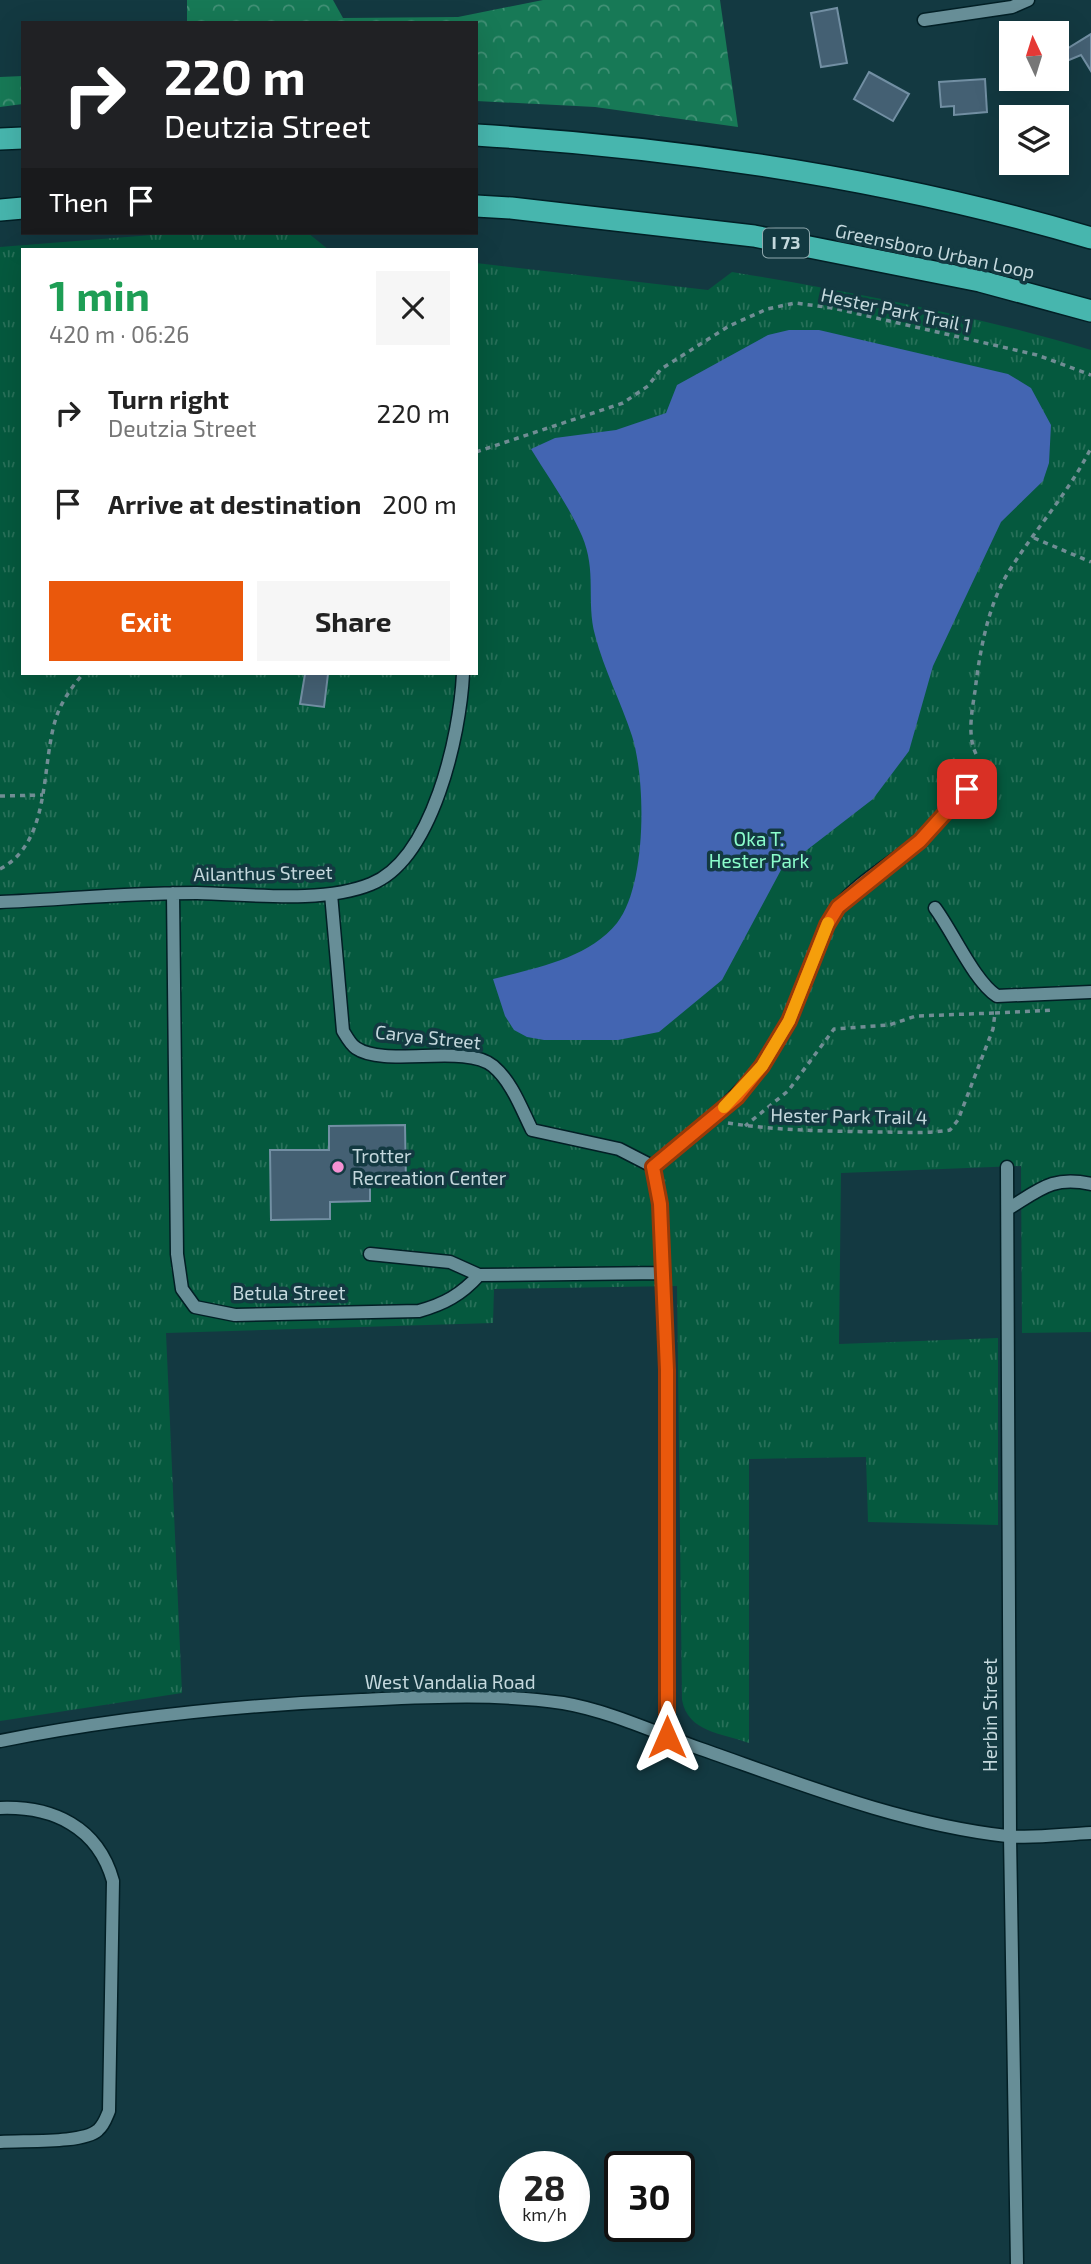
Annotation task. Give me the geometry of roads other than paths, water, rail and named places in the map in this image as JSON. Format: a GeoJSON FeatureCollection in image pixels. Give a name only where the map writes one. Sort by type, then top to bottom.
{"type":"FeatureCollection","features":[{"type":"Feature","properties":{"kind":"highway"},"geometry":{"type":"LineString","coordinates":[[478,135],[567,141],[749,163],[905,192],[1032,220],[1091,238]]}},
{"type":"Feature","properties":{"kind":"highway"},"geometry":{"type":"LineString","coordinates":[[0,139],[21,138]]}},
{"type":"Feature","properties":{"kind":"highway","name":"Greensboro Urban Loop"},"geometry":{"type":"LineString","coordinates":[[478,206],[754,236],[980,281],[1091,311]]}},
{"type":"Feature","properties":{"kind":"highway"},"geometry":{"type":"LineString","coordinates":[[0,210],[21,208]]}},
{"type":"Feature","properties":{"kind":"street"},"geometry":{"type":"LineString","coordinates":[[924,20],[1012,6],[1028,0]]}},
{"type":"Feature","properties":{"kind":"street","name":"Ailanthus Street"},"geometry":{"type":"LineString","coordinates":[[0,902],[173,893],[331,894],[372,884],[404,861],[423,833],[442,780],[463,675]]}},
{"type":"Feature","properties":{"kind":"street"},"geometry":{"type":"LineString","coordinates":[[667,1737],[667,1370],[660,1204],[653,1167],[737,1097],[762,1066],[789,1021],[827,925],[838,907],[920,841],[943,817],[982,767]]}},
{"type":"Feature","properties":{"kind":"street","name":"Betula Street"},"geometry":{"type":"LineString","coordinates":[[173,893],[177,1254],[182,1289],[195,1307],[235,1315],[419,1311],[447,1303],[467,1289],[479,1275]]}},
{"type":"Feature","properties":{"kind":"street","name":"Carya Street"},"geometry":{"type":"LineString","coordinates":[[331,894],[343,1031],[356,1048],[377,1054],[461,1057],[491,1063],[505,1078],[532,1130],[619,1149],[653,1167]]}},
{"type":"Feature","properties":{"kind":"street"},"geometry":{"type":"LineString","coordinates":[[935,908],[959,942],[978,979],[997,996],[1091,992]]}},
{"type":"Feature","properties":{"kind":"street","name":"Herbin Street"},"geometry":{"type":"LineString","coordinates":[[1007,1167],[1010,1836],[1017,2264]]}},
{"type":"Feature","properties":{"kind":"street"},"geometry":{"type":"LineString","coordinates":[[1008,1209],[1043,1186],[1058,1181],[1072,1180],[1091,1184]]}},
{"type":"Feature","properties":{"kind":"street"},"geometry":{"type":"LineString","coordinates":[[370,1254],[450,1262],[479,1275],[664,1273]]}},
{"type":"Feature","properties":{"kind":"street","name":"West Vandalia Road"},"geometry":{"type":"LineString","coordinates":[[0,1741],[97,1721],[251,1705],[409,1698],[512,1698],[564,1704],[926,1824],[1010,1836],[1091,1833]]}},
{"type":"Feature","properties":{"kind":"street"},"geometry":{"type":"LineString","coordinates":[[0,1808],[39,1810],[64,1817],[87,1833],[99,1849],[113,1881],[109,2110],[104,2124],[98,2131],[83,2137],[0,2142]]}},
{"type":"Feature","properties":{"kind":"water"},"geometry":{"type":"Polygon","coordinates":[[[789,330],[819,330],[1008,374],[1031,388],[1051,425],[1049,463],[1043,481],[1001,522],[933,666],[909,751],[873,799],[781,870],[722,980],[659,1032],[618,1040],[544,1040],[527,1037],[514,1030],[505,1016],[493,979],[576,954],[605,935],[617,923],[627,906],[639,859],[641,832],[637,755],[595,635],[586,549],[571,514],[531,449],[555,438],[616,430],[666,413],[677,385],[768,335],[789,330]]]}},
{"type":"Feature","properties":{"kind":"place","name":"Trotter Recreation Center"},"geometry":{"type":"Point","coordinates":[338,1167]}},
{"type":"Feature","properties":{"kind":"park label","name":"Oka T. Hester Park"},"geometry":{"type":"Point","coordinates":[759,850]}}]}
